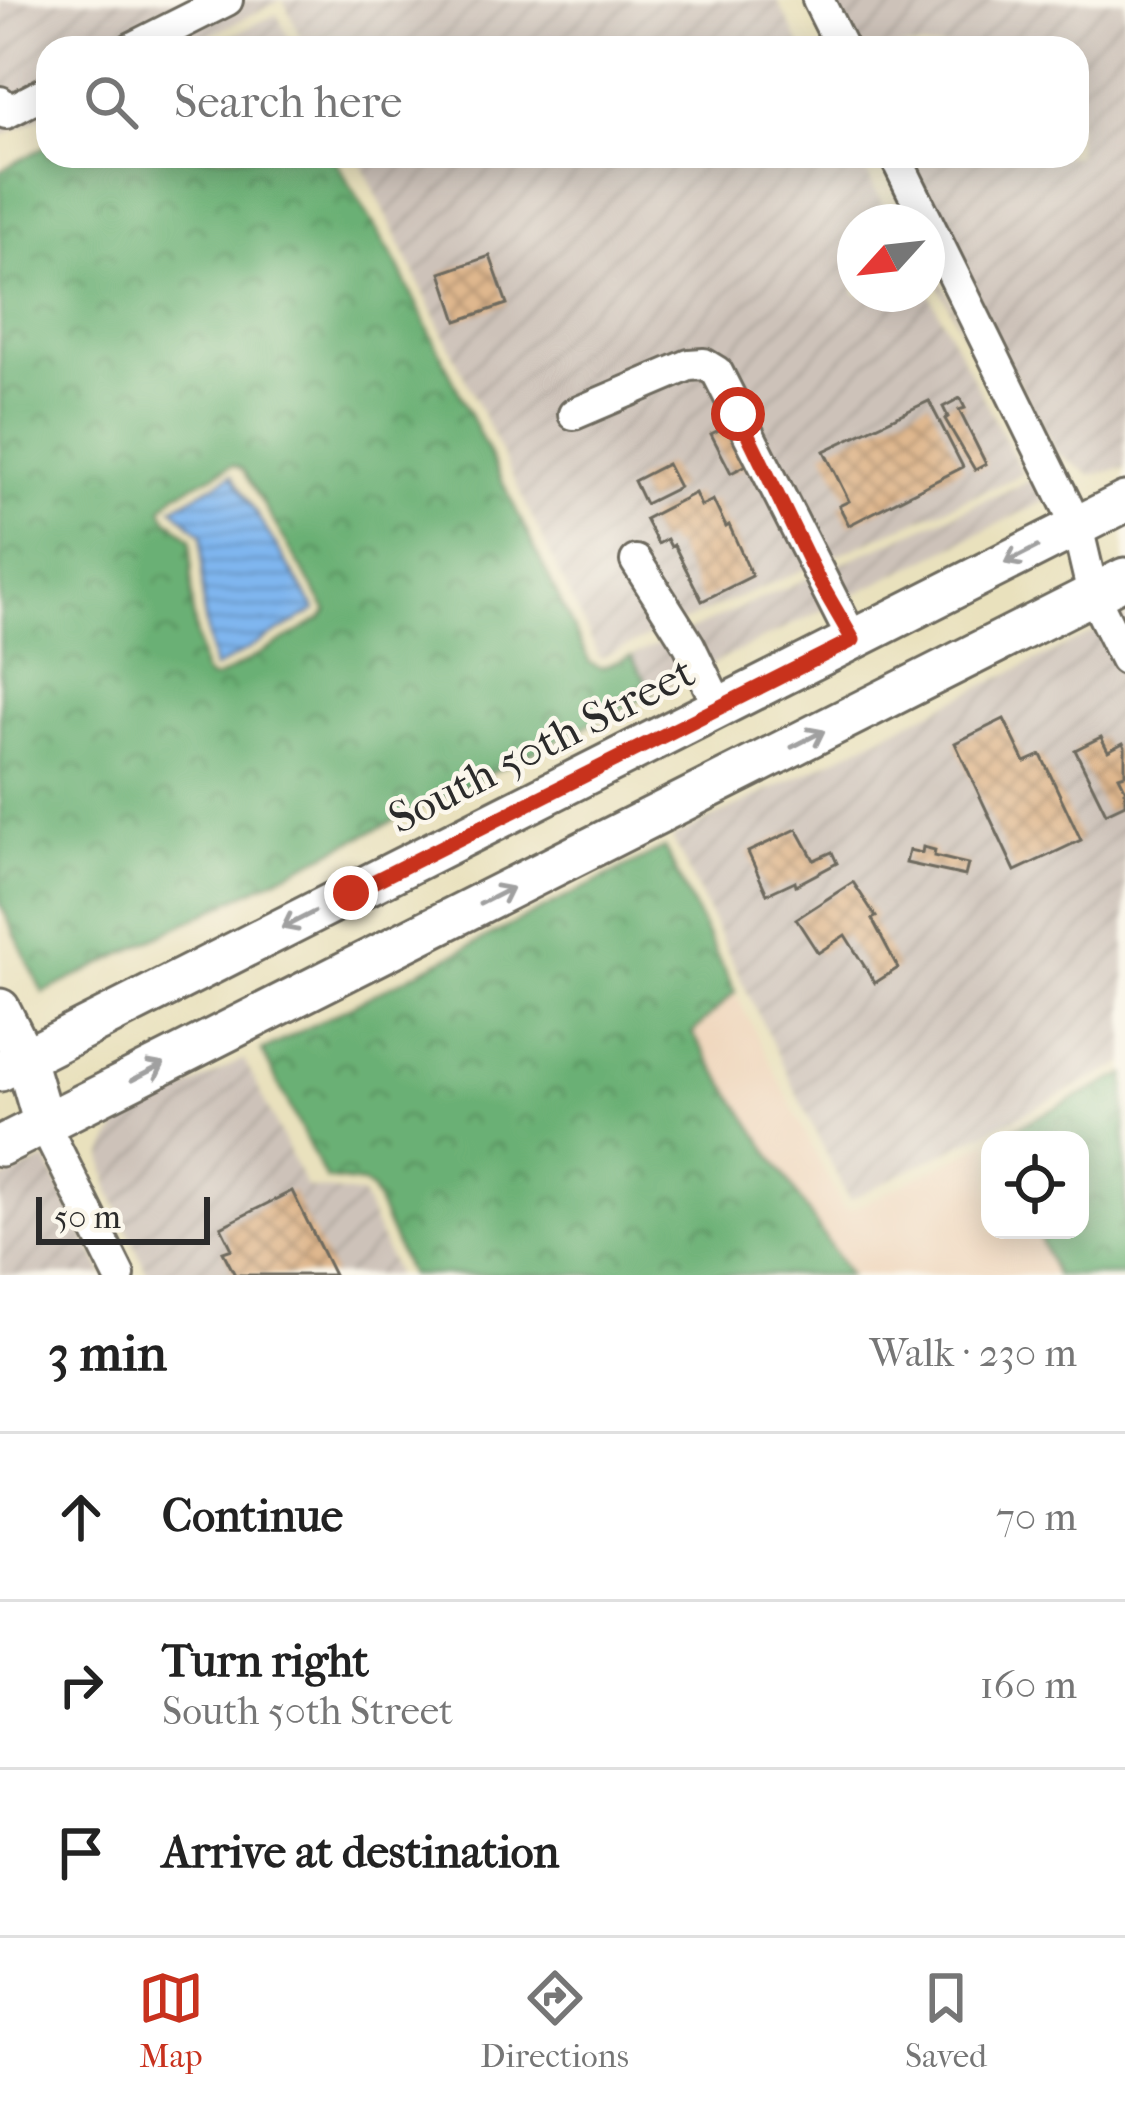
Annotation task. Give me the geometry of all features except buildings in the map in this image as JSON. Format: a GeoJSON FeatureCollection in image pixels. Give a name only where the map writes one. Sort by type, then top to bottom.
{"type":"FeatureCollection","features":[{"type":"Feature","properties":{"kind":"main road","name":"South 50th Street"},"geometry":{"type":"LineString","coordinates":[[12,1065],[1125,502]]}},
{"type":"Feature","properties":{"kind":"main road"},"geometry":{"type":"LineString","coordinates":[[0,1147],[1109,586]]}},
{"type":"Feature","properties":{"kind":"main road"},"geometry":{"type":"LineString","coordinates":[[0,1009],[12,1065],[44,1124]]}},
{"type":"Feature","properties":{"kind":"street"},"geometry":{"type":"LineString","coordinates":[[156,36],[227,0]]}},
{"type":"Feature","properties":{"kind":"street"},"geometry":{"type":"LineString","coordinates":[[818,0],[836,36]]}},
{"type":"Feature","properties":{"kind":"street"},"geometry":{"type":"LineString","coordinates":[[0,102],[6,112],[36,97]]}},
{"type":"Feature","properties":{"kind":"street"},"geometry":{"type":"LineString","coordinates":[[901,168],[1109,586],[1125,659]]}},
{"type":"Feature","properties":{"kind":"street"},"geometry":{"type":"LineString","coordinates":[[574,414],[689,365],[704,364],[717,372],[819,581],[853,640]]}},
{"type":"Feature","properties":{"kind":"street"},"geometry":{"type":"LineString","coordinates":[[636,561],[689,645],[719,707]]}},
{"type":"Feature","properties":{"kind":"street"},"geometry":{"type":"LineString","coordinates":[[44,1124],[119,1275]]}},
{"type":"Feature","properties":{"kind":"shaded area"},"geometry":{"type":"Polygon","coordinates":[[[0,0],[282,0],[208,36],[36,36],[36,120],[0,137],[0,0]]]}},
{"type":"Feature","properties":{"kind":"shaded area"},"geometry":{"type":"Polygon","coordinates":[[[283,0],[777,0],[796,36],[300,36],[283,0]]]}},
{"type":"Feature","properties":{"kind":"shaded area"},"geometry":{"type":"Polygon","coordinates":[[[812,0],[1125,0],[1125,468],[1091,475],[1056,453],[945,247],[945,204],[922,204],[902,168],[1089,168],[1089,36],[832,36],[812,0]]]}},
{"type":"Feature","properties":{"kind":"shaded area"},"geometry":{"type":"Polygon","coordinates":[[[277,14],[287,36],[232,36],[277,14]]]}},
{"type":"Feature","properties":{"kind":"shaded area"},"geometry":{"type":"Polygon","coordinates":[[[364,168],[864,168],[883,204],[837,204],[837,312],[939,312],[1023,474],[600,658],[364,168]]]}},
{"type":"Feature","properties":{"kind":"shaded area"},"geometry":{"type":"Polygon","coordinates":[[[945,288],[1049,499],[653,693],[631,656],[1033,479],[1034,472],[945,299],[945,288]]]}},
{"type":"Feature","properties":{"kind":"shaded area"},"geometry":{"type":"Polygon","coordinates":[[[1125,617],[1125,1063],[849,1200],[672,838],[1125,617]]]}},
{"type":"Feature","properties":{"kind":"shaded area"},"geometry":{"type":"Polygon","coordinates":[[[735,992],[843,1209],[853,1209],[981,1145],[981,1239],[1041,1239],[1055,1275],[849,1275],[691,1032],[735,992]]]}},
{"type":"Feature","properties":{"kind":"shaded area"},"geometry":{"type":"Polygon","coordinates":[[[244,1059],[306,1187],[362,1195],[396,1275],[148,1275],[110,1191],[103,1156],[120,1123],[244,1059]]]}},
{"type":"Feature","properties":{"kind":"shaded area"},"geometry":{"type":"Polygon","coordinates":[[[46,1159],[104,1275],[0,1275],[0,1181],[46,1159]]]}},
{"type":"Feature","properties":{"kind":"green space"},"geometry":{"type":"Polygon","coordinates":[[[36,152],[36,168],[340,168],[397,264],[590,663],[601,668],[631,656],[653,693],[43,993],[0,903],[0,171],[36,152]],[[233,465],[176,494],[162,508],[191,539],[192,609],[203,671],[209,679],[321,619],[327,611],[242,469],[233,465]]]}},
{"type":"Feature","properties":{"kind":"green space"},"geometry":{"type":"Polygon","coordinates":[[[664,848],[735,992],[692,1033],[849,1275],[409,1275],[372,1190],[364,1184],[326,1179],[262,1051],[664,848]]]}},
{"type":"Feature","properties":{"kind":"green space"},"geometry":{"type":"Polygon","coordinates":[[[1125,1074],[1125,1275],[1055,1275],[1041,1239],[1089,1239],[1089,1131],[1009,1131],[1125,1074]]]}},
{"type":"Feature","properties":{"kind":"water"},"geometry":{"type":"Polygon","coordinates":[[[232,475],[316,610],[214,669],[203,608],[202,534],[173,508],[232,475]]]}},
{"type":"Feature","properties":{"kind":"route"},"geometry":{"type":"LineString","coordinates":[[351,893],[853,640],[738,414]]}}]}
